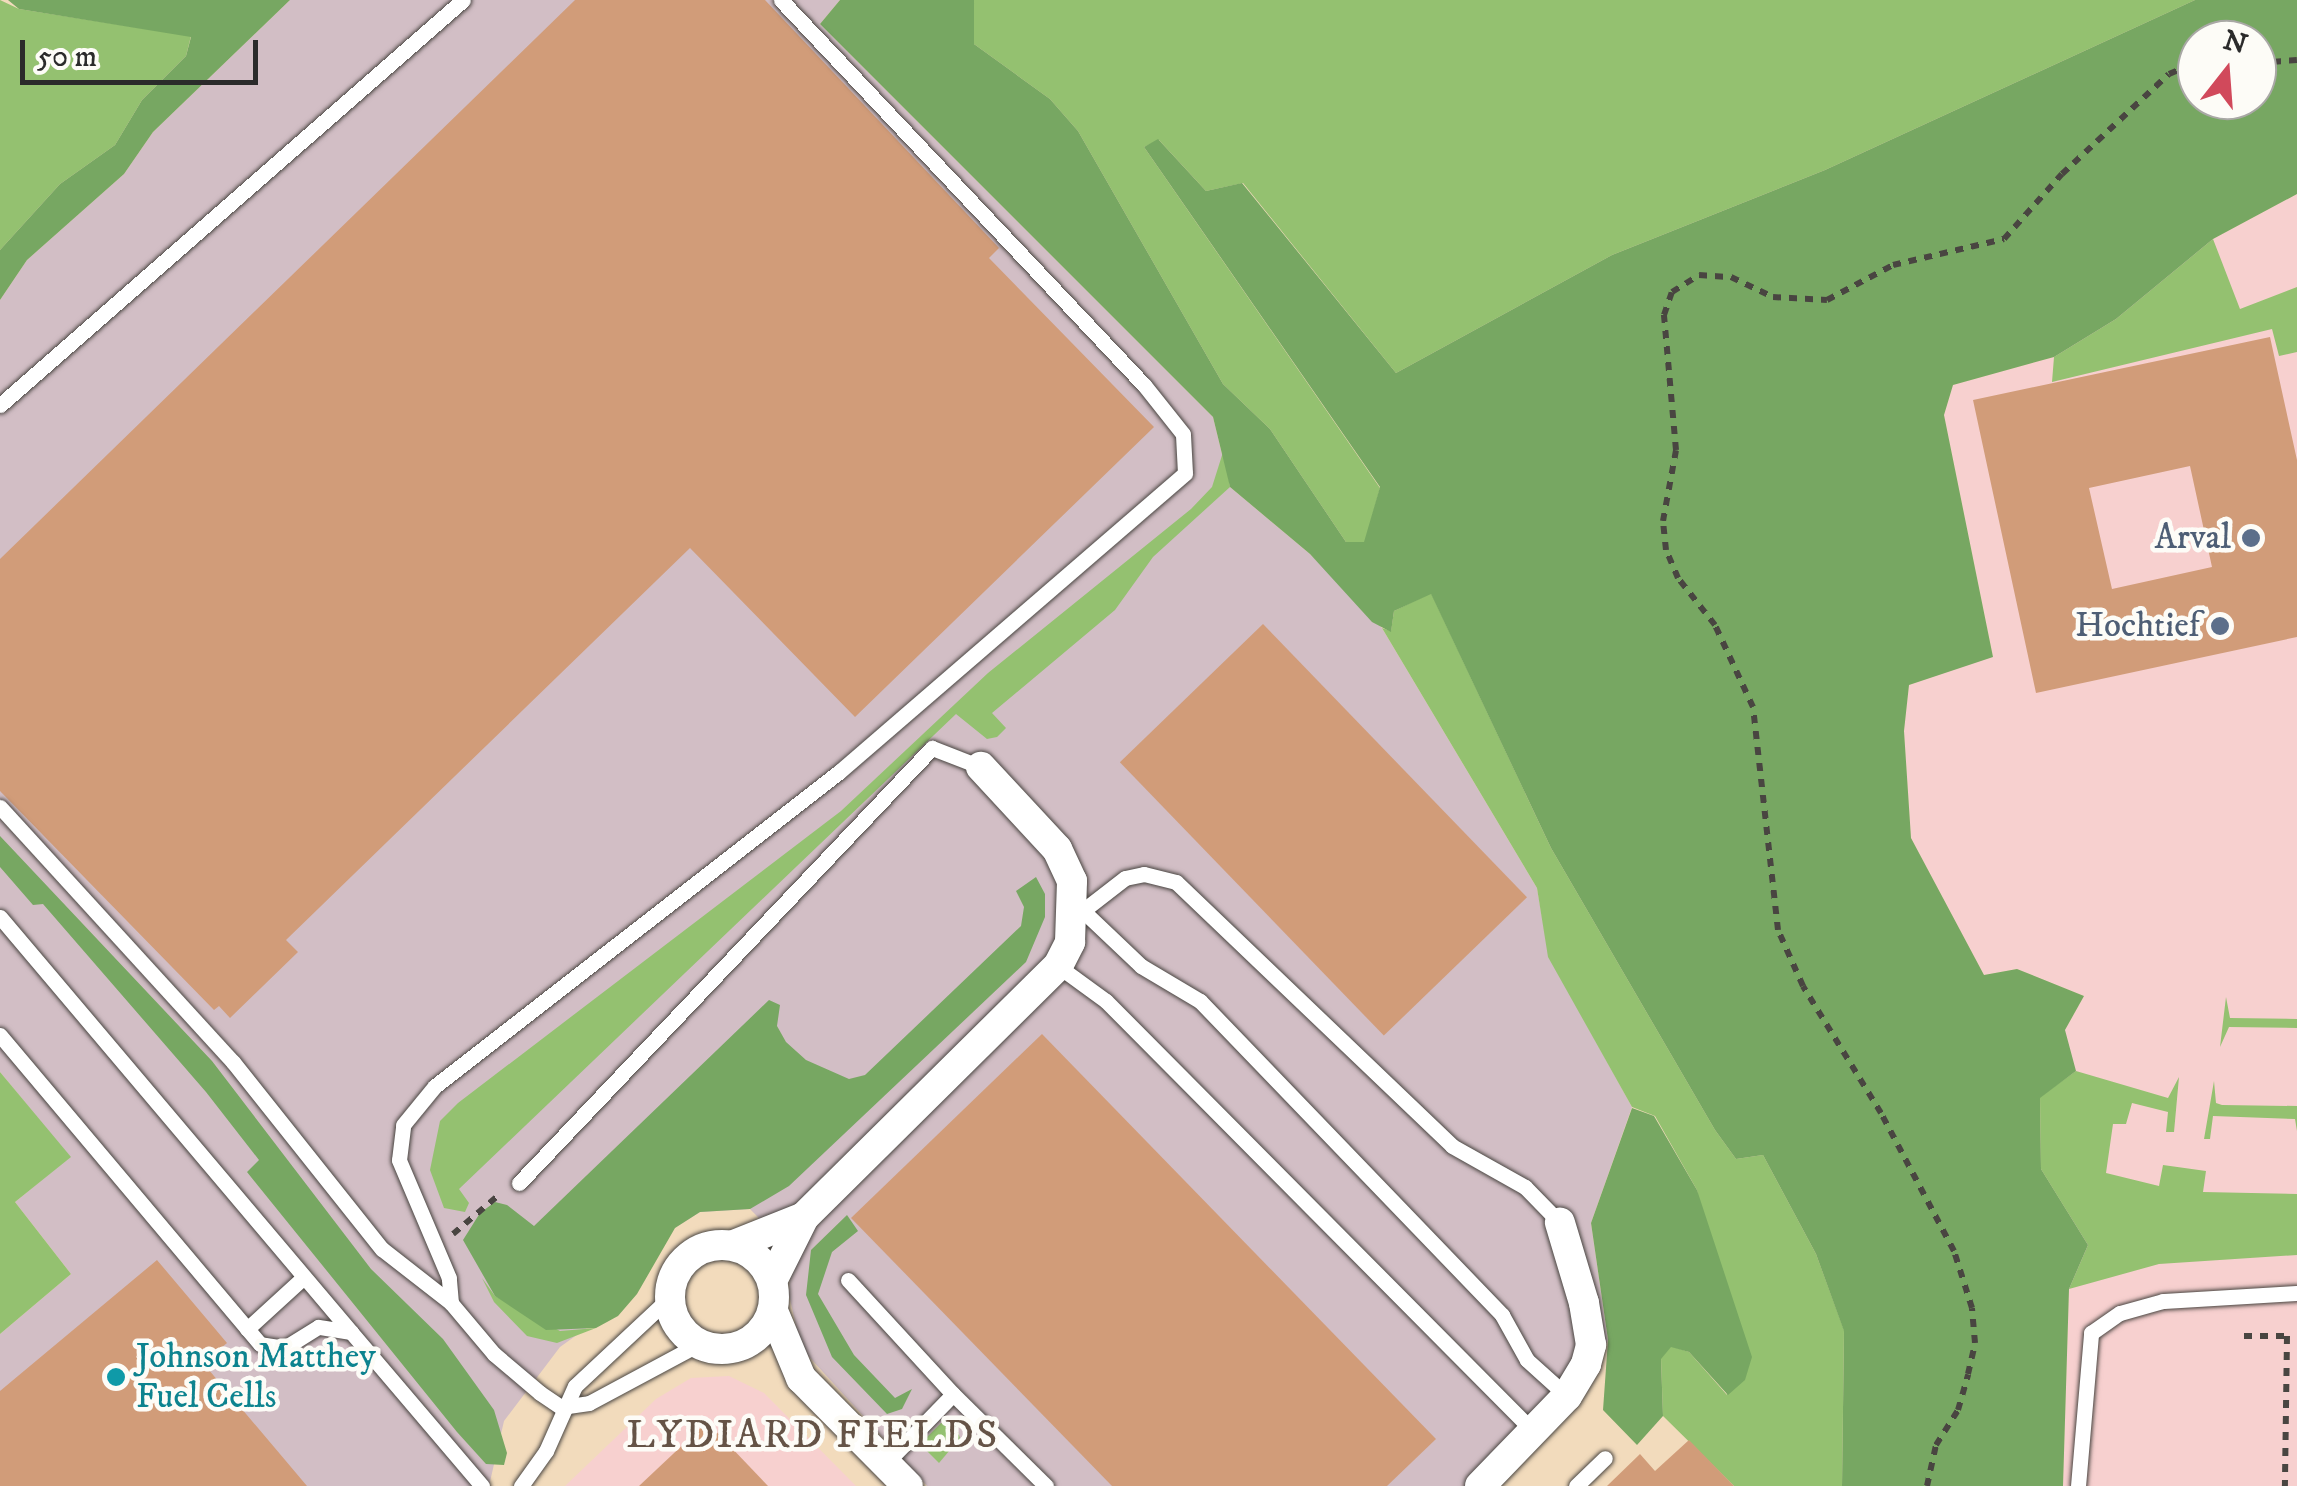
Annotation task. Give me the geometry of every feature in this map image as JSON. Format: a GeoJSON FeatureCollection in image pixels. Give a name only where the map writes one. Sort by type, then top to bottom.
{"type":"FeatureCollection","features":[{"type":"Feature","properties":{"kind":"street"},"geometry":{"type":"LineString","coordinates":[[772,1279],[804,1216],[1058,966],[1077,914],[1072,881],[1057,849],[981,768]]}},
{"type":"Feature","properties":{"kind":"street"},"geometry":{"type":"LineString","coordinates":[[804,1216],[734,1245],[709,1246],[687,1258],[670,1297],[674,1319],[699,1344],[734,1348],[801,1378],[908,1486]]}},
{"type":"Feature","properties":{"kind":"street"},"geometry":{"type":"LineString","coordinates":[[1480,1486],[1567,1396],[1591,1345],[1560,1223]]}},
{"type":"Feature","properties":{"kind":"street"},"geometry":{"type":"LineString","coordinates":[[734,1245],[764,1264],[772,1279],[773,1311],[801,1378]]}},
{"type":"Feature","properties":{"kind":"street"},"geometry":{"type":"LineString","coordinates":[[734,1348],[764,1330],[773,1311]]}},
{"type":"Feature","properties":{"kind":"lane"},"geometry":{"type":"LineString","coordinates":[[0,405],[463,0]]}},
{"type":"Feature","properties":{"kind":"lane"},"geometry":{"type":"LineString","coordinates":[[452,1303],[438,1250],[398,1160],[403,1125],[435,1086],[840,772],[1185,473],[1183,434],[1144,385],[781,0]]}},
{"type":"Feature","properties":{"kind":"lane"},"geometry":{"type":"LineString","coordinates":[[519,1183],[932,748],[981,768]]}},
{"type":"Feature","properties":{"kind":"lane"},"geometry":{"type":"LineString","coordinates":[[0,808],[233,1062],[372,1238],[452,1303],[494,1354],[561,1407]]}},
{"type":"Feature","properties":{"kind":"lane"},"geometry":{"type":"LineString","coordinates":[[1560,1223],[1525,1187],[1452,1146],[1176,882],[1144,874],[1125,878],[1077,914],[1140,966],[1200,1002],[1502,1315],[1527,1360],[1567,1396]]}},
{"type":"Feature","properties":{"kind":"lane"},"geometry":{"type":"LineString","coordinates":[[0,916],[482,1486]]}},
{"type":"Feature","properties":{"kind":"lane"},"geometry":{"type":"LineString","coordinates":[[1058,966],[1106,1001],[1534,1432]]}},
{"type":"Feature","properties":{"kind":"lane"},"geometry":{"type":"LineString","coordinates":[[0,1035],[247,1329],[273,1349],[318,1327],[350,1332]]}},
{"type":"Feature","properties":{"kind":"lane"},"geometry":{"type":"LineString","coordinates":[[247,1329],[304,1278]]}},
{"type":"Feature","properties":{"kind":"lane"},"geometry":{"type":"LineString","coordinates":[[848,1280],[953,1394],[1046,1486]]}},
{"type":"Feature","properties":{"kind":"lane"},"geometry":{"type":"LineString","coordinates":[[2078,1486],[2092,1333],[2120,1313],[2163,1302],[2297,1293]]}},
{"type":"Feature","properties":{"kind":"lane"},"geometry":{"type":"LineString","coordinates":[[521,1486],[546,1451],[561,1407],[607,1350],[670,1297]]}},
{"type":"Feature","properties":{"kind":"lane"},"geometry":{"type":"LineString","coordinates":[[561,1407],[611,1396],[699,1344]]}},
{"type":"Feature","properties":{"kind":"lane"},"geometry":{"type":"LineString","coordinates":[[886,1463],[953,1394]]}},
{"type":"Feature","properties":{"kind":"lane"},"geometry":{"type":"LineString","coordinates":[[1576,1486],[1605,1458]]}},
{"type":"Feature","properties":{"kind":"path"},"geometry":{"type":"LineString","coordinates":[[1927,1486],[1936,1445],[1958,1410],[1968,1374],[1975,1343],[1972,1308],[1954,1251],[1882,1113],[1802,986],[1778,930],[1752,707],[1715,625],[1678,578],[1666,550],[1663,521],[1676,450],[1664,315],[1672,292],[1700,275],[1732,277],[1773,298],[1827,300],[1893,265],[2004,239],[2142,99],[2177,71]]}},
{"type":"Feature","properties":{"kind":"path"},"geometry":{"type":"LineString","coordinates":[[438,1250],[485,1203],[519,1183]]}},
{"type":"Feature","properties":{"kind":"path"},"geometry":{"type":"LineString","coordinates":[[2244,1336],[2287,1336],[2285,1486]]}},
{"type":"Feature","properties":{"kind":"shaded area","name":"LYDIARD FIELDS"},"geometry":{"type":"Polygon","coordinates":[[[290,0],[840,0],[820,24],[1213,417],[1230,487],[1310,554],[1382,628],[1537,888],[1549,957],[1632,1107],[1591,1223],[1608,1340],[1589,1385],[1490,1486],[927,1486],[801,1348],[789,1295],[791,1251],[750,1209],[700,1212],[649,1244],[613,1309],[560,1347],[504,1421],[489,1486],[0,1486],[0,1334],[71,1274],[15,1202],[70,1157],[0,1072],[0,300],[27,260],[124,174],[153,132],[290,0]]]}},
{"type":"Feature","properties":{"kind":"shaded area"},"geometry":{"type":"Polygon","coordinates":[[[2297,194],[2297,1486],[2063,1486],[2069,1289],[2065,1030],[2084,996],[2017,969],[1984,975],[1911,838],[1904,731],[1909,685],[1993,656],[1944,415],[1953,385],[2054,357],[2213,239],[2297,194]]]}},
{"type":"Feature","properties":{"kind":"shaded area"},"geometry":{"type":"Polygon","coordinates":[[[729,1376],[764,1393],[856,1486],[565,1486],[656,1399],[691,1378],[729,1376]]]}},
{"type":"Feature","properties":{"kind":"green space"},"geometry":{"type":"Polygon","coordinates":[[[0,0],[19,9],[191,36],[186,56],[142,100],[115,145],[60,184],[0,250],[0,0]]]}},
{"type":"Feature","properties":{"kind":"green space"},"geometry":{"type":"Polygon","coordinates":[[[8,0],[290,0],[153,132],[124,174],[27,260],[0,300],[0,250],[60,184],[115,145],[142,100],[186,56],[191,37],[19,9],[8,0]]]}},
{"type":"Feature","properties":{"kind":"green space"},"geometry":{"type":"Polygon","coordinates":[[[840,0],[974,0],[974,44],[1050,99],[1078,131],[1223,384],[1270,429],[1346,542],[1364,542],[1380,487],[1144,147],[1158,139],[1206,191],[1242,183],[1396,373],[1612,255],[1825,170],[2195,0],[2297,0],[2297,194],[2213,239],[2116,319],[2054,357],[1953,385],[1944,415],[1993,657],[1909,685],[1904,731],[1911,838],[1984,975],[2017,969],[2084,996],[2065,1030],[2076,1071],[2040,1098],[2041,1169],[2088,1245],[2069,1289],[2063,1486],[1842,1486],[1844,1331],[1816,1254],[1763,1155],[1736,1159],[1715,1130],[1551,848],[1431,594],[1394,611],[1391,632],[1372,622],[1310,554],[1230,487],[1213,417],[820,24],[840,0]]]}},
{"type":"Feature","properties":{"kind":"green space"},"geometry":{"type":"Polygon","coordinates":[[[974,0],[2195,0],[1825,170],[1612,255],[1396,373],[1243,183],[1206,191],[1159,140],[1144,147],[1380,488],[1365,542],[1346,542],[1270,429],[1223,384],[1078,131],[1050,99],[974,44],[974,0]]]}},
{"type":"Feature","properties":{"kind":"green space"},"geometry":{"type":"Polygon","coordinates":[[[2213,239],[2240,309],[2297,287],[2297,352],[2279,356],[2272,329],[2052,382],[2054,357],[2116,319],[2213,239]]]}},
{"type":"Feature","properties":{"kind":"green space"},"geometry":{"type":"Polygon","coordinates":[[[1224,449],[1230,487],[1153,557],[1115,610],[992,713],[1006,728],[997,737],[987,739],[956,714],[459,1189],[469,1203],[465,1212],[444,1208],[430,1170],[440,1121],[458,1103],[841,811],[988,673],[1191,509],[1212,487],[1224,449]]]}},
{"type":"Feature","properties":{"kind":"green space"},"geometry":{"type":"Polygon","coordinates":[[[1431,593],[1551,848],[1715,1130],[1736,1159],[1763,1155],[1816,1254],[1844,1330],[1842,1486],[1734,1486],[1663,1416],[1661,1358],[1671,1346],[1689,1352],[1727,1395],[1697,1190],[1655,1116],[1632,1107],[1548,957],[1537,888],[1382,628],[1391,631],[1394,611],[1431,593]]]}},
{"type":"Feature","properties":{"kind":"green space"},"geometry":{"type":"Polygon","coordinates":[[[0,836],[212,1061],[371,1269],[443,1339],[494,1410],[507,1453],[504,1465],[486,1464],[457,1432],[247,1172],[259,1160],[206,1092],[43,904],[33,905],[0,867],[0,836]]]}},
{"type":"Feature","properties":{"kind":"green space"},"geometry":{"type":"Polygon","coordinates":[[[1036,877],[1045,894],[1045,917],[1026,962],[789,1186],[750,1209],[700,1212],[675,1228],[637,1294],[618,1316],[596,1328],[546,1330],[495,1296],[463,1240],[480,1213],[495,1202],[507,1205],[534,1226],[769,1000],[780,1005],[777,1026],[786,1042],[806,1060],[849,1079],[865,1075],[1021,926],[1024,907],[1016,891],[1036,877]]]}},
{"type":"Feature","properties":{"kind":"green space"},"geometry":{"type":"Polygon","coordinates":[[[2226,997],[2230,1018],[2297,1019],[2297,1028],[2229,1027],[2220,1047],[2226,997]]]}},
{"type":"Feature","properties":{"kind":"green space"},"geometry":{"type":"Polygon","coordinates":[[[2076,1071],[2168,1098],[2179,1077],[2174,1132],[2166,1132],[2168,1112],[2132,1103],[2126,1124],[2113,1124],[2106,1173],[2159,1186],[2163,1165],[2206,1171],[2203,1192],[2297,1194],[2297,1255],[2159,1264],[2069,1289],[2088,1245],[2041,1169],[2040,1097],[2076,1071]]]}},
{"type":"Feature","properties":{"kind":"green space"},"geometry":{"type":"Polygon","coordinates":[[[0,1072],[71,1157],[15,1202],[71,1274],[0,1334],[0,1072]]]}},
{"type":"Feature","properties":{"kind":"green space"},"geometry":{"type":"Polygon","coordinates":[[[2214,1081],[2216,1103],[2222,1105],[2297,1106],[2297,1131],[2295,1119],[2213,1116],[2210,1139],[2204,1139],[2214,1081]]]}},
{"type":"Feature","properties":{"kind":"green space"},"geometry":{"type":"Polygon","coordinates":[[[1632,1108],[1654,1116],[1697,1190],[1752,1357],[1745,1380],[1728,1395],[1689,1352],[1671,1347],[1661,1359],[1663,1416],[1637,1445],[1603,1410],[1608,1340],[1591,1223],[1632,1108]]]}},
{"type":"Feature","properties":{"kind":"green space"},"geometry":{"type":"Polygon","coordinates":[[[847,1215],[858,1231],[832,1252],[818,1294],[854,1355],[895,1398],[912,1389],[902,1409],[887,1414],[832,1357],[806,1295],[811,1250],[847,1215]]]}},
{"type":"Feature","properties":{"kind":"green space"},"geometry":{"type":"Polygon","coordinates":[[[482,1278],[495,1296],[560,1331],[596,1328],[557,1343],[527,1336],[494,1302],[482,1278]]]}},
{"type":"Feature","properties":{"kind":"green space"},"geometry":{"type":"Polygon","coordinates":[[[941,1423],[955,1424],[960,1438],[939,1463],[920,1444],[941,1423]]]}},
{"type":"Feature","properties":{"kind":"building"},"geometry":{"type":"Polygon","coordinates":[[[575,0],[765,0],[999,248],[989,258],[1154,427],[855,717],[690,548],[286,940],[298,952],[230,1018],[219,1006],[214,1010],[0,791],[0,559],[575,0]]]}},
{"type":"Feature","properties":{"kind":"building"},"geometry":{"type":"Polygon","coordinates":[[[2270,337],[2297,460],[2297,637],[2036,693],[1973,400],[2270,337]],[[2190,466],[2089,488],[2112,589],[2212,567],[2190,466]]]}},
{"type":"Feature","properties":{"kind":"building"},"geometry":{"type":"Polygon","coordinates":[[[1263,624],[1527,897],[1384,1036],[1120,762],[1263,624]]]}},
{"type":"Feature","properties":{"kind":"building"},"geometry":{"type":"Polygon","coordinates":[[[1042,1034],[1436,1439],[1387,1486],[1112,1486],[851,1218],[1042,1034]]]}},
{"type":"Feature","properties":{"kind":"building","name":"Johnson Matthey Fuel Cells"},"geometry":{"type":"Polygon","coordinates":[[[157,1260],[227,1343],[203,1363],[307,1486],[0,1486],[0,1391],[157,1260]]]}},
{"type":"Feature","properties":{"kind":"building"},"geometry":{"type":"Polygon","coordinates":[[[707,1422],[768,1486],[639,1486],[707,1422]]]}},
{"type":"Feature","properties":{"kind":"building"},"geometry":{"type":"Polygon","coordinates":[[[1689,1440],[1734,1486],[1607,1486],[1640,1454],[1655,1471],[1689,1440]]]}},
{"type":"Feature","properties":{"kind":"place","name":"Arval"},"geometry":{"type":"Point","coordinates":[2251,538]}},
{"type":"Feature","properties":{"kind":"place","name":"Hochtief"},"geometry":{"type":"Point","coordinates":[2220,626]}},
{"type":"Feature","properties":{"kind":"place","name":"Johnson Matthey Fuel Cells"},"geometry":{"type":"Point","coordinates":[116,1377]}},
{"type":"Feature","properties":{"kind":"district","name":"LYDIARD FIELDS"},"geometry":{"type":"Point","coordinates":[813,1436]}}]}
